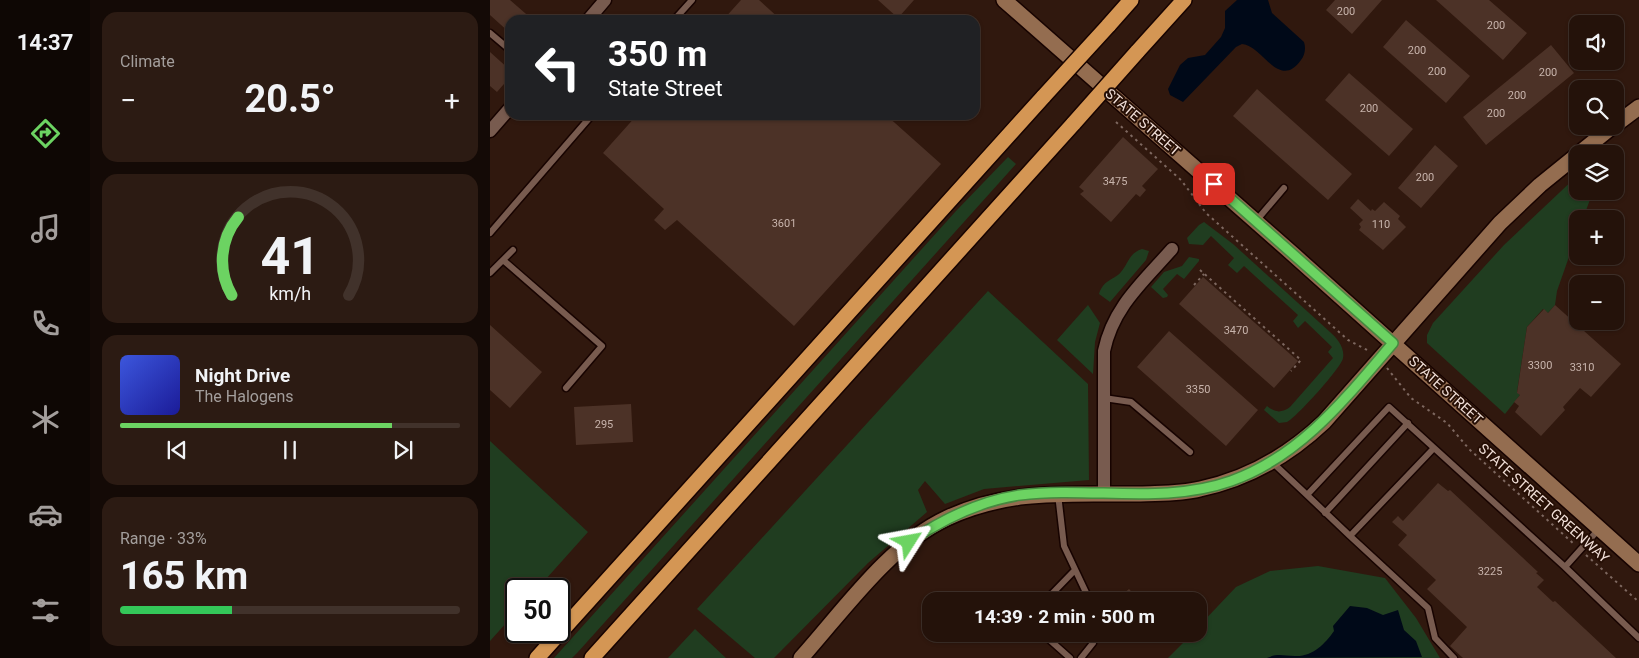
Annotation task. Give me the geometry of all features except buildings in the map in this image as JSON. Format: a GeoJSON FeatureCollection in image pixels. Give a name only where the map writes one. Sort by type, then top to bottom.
{"type":"FeatureCollection","features":[{"type":"Feature","properties":{"kind":"highway"},"geometry":{"type":"LineString","coordinates":[[537,658],[1131,0]]}},
{"type":"Feature","properties":{"kind":"highway"},"geometry":{"type":"LineString","coordinates":[[592,658],[1184,0]]}},
{"type":"Feature","properties":{"kind":"main road","name":"STATE STREET"},"geometry":{"type":"LineString","coordinates":[[1004,0],[1256,221],[1639,564]]}},
{"type":"Feature","properties":{"kind":"main road"},"geometry":{"type":"LineString","coordinates":[[1624,118],[1639,107]]}},
{"type":"Feature","properties":{"kind":"main road"},"geometry":{"type":"LineString","coordinates":[[801,658],[897,552],[946,518],[1002,498],[1058,493],[1169,493],[1199,490],[1231,482],[1272,462],[1293,449],[1324,422],[1500,223],[1540,185],[1603,135]]}},
{"type":"Feature","properties":{"kind":"street"},"geometry":{"type":"LineString","coordinates":[[592,15],[605,0]]}},
{"type":"Feature","properties":{"kind":"street"},"geometry":{"type":"LineString","coordinates":[[490,131],[505,114]]}},
{"type":"Feature","properties":{"kind":"street"},"geometry":{"type":"LineString","coordinates":[[1104,494],[1104,351],[1108,332],[1115,317],[1128,298],[1172,249]]}},
{"type":"Feature","properties":{"kind":"lane"},"geometry":{"type":"LineString","coordinates":[[678,15],[692,0]]}},
{"type":"Feature","properties":{"kind":"lane"},"geometry":{"type":"LineString","coordinates":[[490,33],[505,46]]}},
{"type":"Feature","properties":{"kind":"lane"},"geometry":{"type":"LineString","coordinates":[[490,233],[588,120]]}},
{"type":"Feature","properties":{"kind":"lane"},"geometry":{"type":"LineString","coordinates":[[1256,221],[1284,188]]}},
{"type":"Feature","properties":{"kind":"lane"},"geometry":{"type":"LineString","coordinates":[[490,273],[513,250]]}},
{"type":"Feature","properties":{"kind":"lane"},"geometry":{"type":"LineString","coordinates":[[503,260],[602,346],[566,388]]}},
{"type":"Feature","properties":{"kind":"lane"},"geometry":{"type":"LineString","coordinates":[[1104,398],[1131,402],[1190,452]]}},
{"type":"Feature","properties":{"kind":"lane"},"geometry":{"type":"LineString","coordinates":[[1307,494],[1389,407],[1565,567],[1639,638]]}},
{"type":"Feature","properties":{"kind":"lane"},"geometry":{"type":"LineString","coordinates":[[1325,513],[1408,423]]}},
{"type":"Feature","properties":{"kind":"lane"},"geometry":{"type":"LineString","coordinates":[[1350,536],[1434,448]]}},
{"type":"Feature","properties":{"kind":"lane"},"geometry":{"type":"LineString","coordinates":[[1272,462],[1428,608],[1435,638],[1454,658]]}},
{"type":"Feature","properties":{"kind":"lane"},"geometry":{"type":"LineString","coordinates":[[1058,493],[1064,546],[1086,592]]}},
{"type":"Feature","properties":{"kind":"lane"},"geometry":{"type":"LineString","coordinates":[[1565,567],[1600,528]]}},
{"type":"Feature","properties":{"kind":"lane"},"geometry":{"type":"LineString","coordinates":[[1054,592],[1075,570]]}},
{"type":"Feature","properties":{"kind":"lane"},"geometry":{"type":"LineString","coordinates":[[1052,642],[1070,658]]}},
{"type":"Feature","properties":{"kind":"lane"},"geometry":{"type":"LineString","coordinates":[[1080,658],[1093,642]]}},
{"type":"Feature","properties":{"kind":"path"},"geometry":{"type":"LineString","coordinates":[[1116,122],[1180,180],[1206,213],[1348,340],[1361,345]]}},
{"type":"Feature","properties":{"kind":"path"},"geometry":{"type":"LineString","coordinates":[[1200,270],[1301,360],[1291,371]]}},
{"type":"Feature","properties":{"kind":"path"},"geometry":{"type":"LineString","coordinates":[[1194,285],[1204,274]]}},
{"type":"Feature","properties":{"kind":"path","name":"STATE STREET GREENWAY"},"geometry":{"type":"LineString","coordinates":[[1396,376],[1411,398],[1447,423],[1469,449],[1639,602]]}},
{"type":"Feature","properties":{"kind":"green space"},"geometry":{"type":"Polygon","coordinates":[[[1008,157],[1016,164],[578,652],[572,658],[554,658],[567,643],[570,643],[570,640],[956,211],[1008,157]]]}},
{"type":"Feature","properties":{"kind":"green space"},"geometry":{"type":"Polygon","coordinates":[[[1569,184],[1569,200],[1590,200],[1586,210],[1569,210],[1569,257],[1557,291],[1555,305],[1548,313],[1543,309],[1527,327],[1517,392],[1520,395],[1505,414],[1427,343],[1427,335],[1433,323],[1504,245],[1569,184]]]}},
{"type":"Feature","properties":{"kind":"green space"},"geometry":{"type":"Polygon","coordinates":[[[1204,222],[1233,244],[1330,332],[1342,347],[1343,358],[1341,363],[1308,402],[1287,422],[1279,423],[1264,410],[1267,406],[1278,411],[1290,407],[1333,358],[1328,352],[1332,347],[1305,321],[1298,328],[1293,321],[1298,315],[1244,266],[1237,273],[1228,265],[1234,258],[1211,236],[1203,245],[1189,244],[1187,238],[1204,222]]]}},
{"type":"Feature","properties":{"kind":"green space"},"geometry":{"type":"Polygon","coordinates":[[[1142,249],[1149,251],[1146,260],[1110,302],[1099,294],[1106,283],[1121,272],[1131,256],[1142,249]]]}},
{"type":"Feature","properties":{"kind":"green space"},"geometry":{"type":"Polygon","coordinates":[[[1189,257],[1199,259],[1199,261],[1184,279],[1177,274],[1163,289],[1168,295],[1163,298],[1151,287],[1164,272],[1182,266],[1189,257]]]}},
{"type":"Feature","properties":{"kind":"green space"},"geometry":{"type":"Polygon","coordinates":[[[988,291],[1088,384],[1089,480],[984,489],[945,504],[925,481],[918,490],[927,512],[868,563],[774,658],[755,658],[697,609],[988,291]]]}},
{"type":"Feature","properties":{"kind":"green space"},"geometry":{"type":"Polygon","coordinates":[[[1088,305],[1100,323],[1095,342],[1093,374],[1057,340],[1088,305]]]}},
{"type":"Feature","properties":{"kind":"green space"},"geometry":{"type":"Polygon","coordinates":[[[490,441],[588,532],[547,578],[505,578],[505,624],[490,641],[490,441]]]}},
{"type":"Feature","properties":{"kind":"green space"},"geometry":{"type":"Polygon","coordinates":[[[1318,566],[1385,578],[1416,618],[1440,658],[1168,658],[1184,642],[1207,642],[1207,618],[1236,587],[1270,571],[1318,566]]]}},
{"type":"Feature","properties":{"kind":"green space"},"geometry":{"type":"Polygon","coordinates":[[[695,629],[726,658],[668,658],[695,629]]]}},
{"type":"Feature","properties":{"kind":"water"},"geometry":{"type":"Polygon","coordinates":[[[1237,0],[1268,0],[1272,13],[1304,42],[1305,51],[1301,60],[1293,68],[1285,71],[1271,64],[1257,51],[1242,44],[1236,47],[1183,102],[1170,95],[1168,89],[1180,65],[1188,58],[1205,55],[1221,37],[1225,28],[1225,11],[1237,0]]]}},
{"type":"Feature","properties":{"kind":"water"},"geometry":{"type":"Polygon","coordinates":[[[1350,606],[1367,608],[1383,615],[1398,610],[1404,630],[1416,641],[1422,657],[1267,658],[1278,655],[1301,656],[1318,649],[1334,631],[1333,626],[1350,606]]]}},
{"type":"Feature","properties":{"kind":"route"},"geometry":{"type":"LineString","coordinates":[[909,542],[946,518],[1002,498],[1046,493],[1169,493],[1199,490],[1231,482],[1265,466],[1308,438],[1393,343],[1214,184]]}}]}
